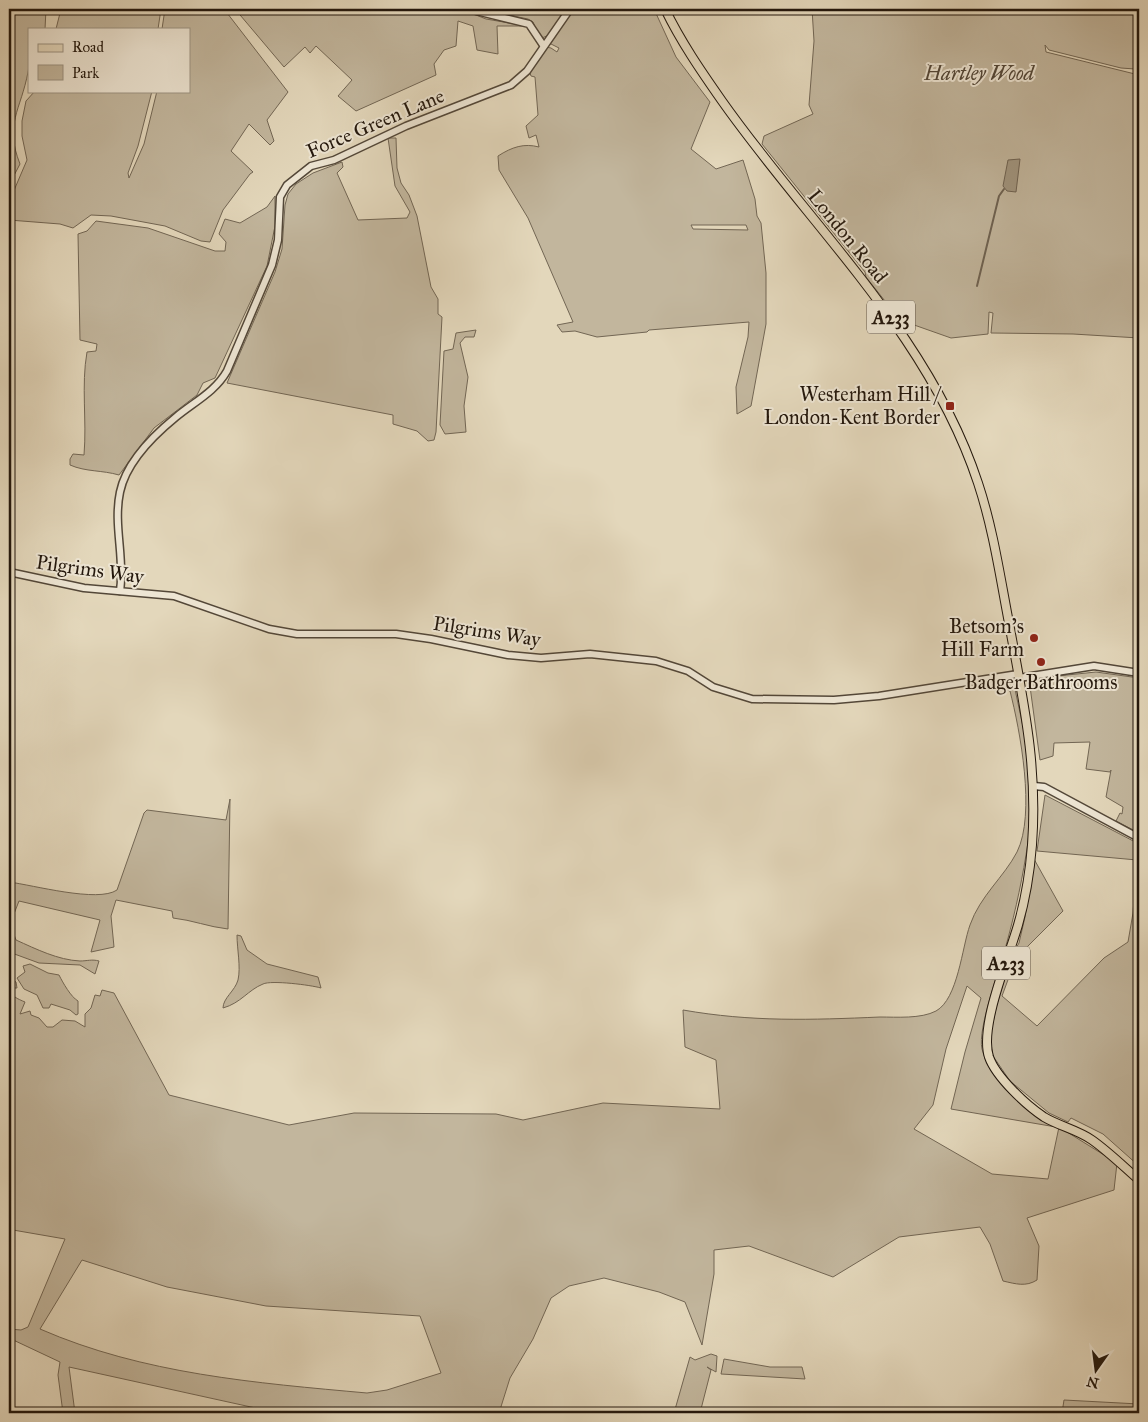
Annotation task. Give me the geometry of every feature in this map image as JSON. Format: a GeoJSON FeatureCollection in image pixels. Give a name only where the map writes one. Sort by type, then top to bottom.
{"type":"FeatureCollection","features":[{"type":"Feature","properties":{"kind":"main road","name":"London Road"},"geometry":{"type":"LineString","coordinates":[[665,9],[681,42],[749,139],[896,323],[949,414],[978,483],[994,545],[1019,676]]}},
{"type":"Feature","properties":{"kind":"main road","name":"A233"},"geometry":{"type":"LineString","coordinates":[[1019,676],[1031,743],[1034,786],[1031,854],[1020,921],[994,1002],[987,1038],[989,1058],[1012,1089],[1044,1117],[1090,1138],[1139,1180]]}},
{"type":"Feature","properties":{"kind":"street"},"geometry":{"type":"LineString","coordinates":[[468,9],[529,24],[543,45]]}},
{"type":"Feature","properties":{"kind":"street","name":"Force Green Lane"},"geometry":{"type":"LineString","coordinates":[[120,591],[122,570],[118,513],[121,487],[134,462],[147,445],[176,416],[209,393],[221,382],[272,265],[278,240],[280,197],[286,185],[312,166],[334,160],[406,126],[511,85],[528,71],[543,45],[570,9]]}},
{"type":"Feature","properties":{"kind":"street","name":"Pilgrims Way"},"geometry":{"type":"LineString","coordinates":[[9,572],[84,588],[188,599],[270,629],[298,634],[396,634],[431,639],[508,655],[541,658],[590,654],[656,661],[677,666],[713,688],[731,694],[760,699],[834,700],[879,696],[1094,666],[1139,673]]}},
{"type":"Feature","properties":{"kind":"street"},"geometry":{"type":"LineString","coordinates":[[1034,786],[1044,786],[1139,838]]}},
{"type":"Feature","properties":{"kind":"green space"},"geometry":{"type":"Polygon","coordinates":[[[9,9],[46,9],[45,28],[28,28],[28,72],[14,127],[15,150],[20,164],[9,185],[9,9]]]}},
{"type":"Feature","properties":{"kind":"green space"},"geometry":{"type":"Polygon","coordinates":[[[61,9],[161,9],[158,28],[56,28],[61,9]]]}},
{"type":"Feature","properties":{"kind":"green space"},"geometry":{"type":"Polygon","coordinates":[[[165,9],[224,9],[288,92],[267,120],[274,141],[270,145],[249,124],[231,151],[253,172],[223,210],[210,242],[201,241],[165,226],[111,216],[91,215],[73,228],[60,224],[9,220],[9,202],[27,160],[22,136],[22,121],[26,101],[34,92],[152,92],[138,146],[128,173],[129,178],[144,144],[157,92],[190,92],[190,28],[162,28],[165,9]]]}},
{"type":"Feature","properties":{"kind":"green space"},"geometry":{"type":"Polygon","coordinates":[[[235,9],[461,9],[486,19],[527,26],[497,26],[498,54],[477,50],[473,26],[458,21],[456,46],[444,50],[434,64],[436,75],[356,111],[338,96],[352,80],[316,46],[310,53],[305,47],[284,67],[235,9]]]}},
{"type":"Feature","properties":{"kind":"green space"},"geometry":{"type":"Polygon","coordinates":[[[480,9],[567,9],[549,35],[542,38],[539,37],[533,22],[528,19],[480,9]]]}},
{"type":"Feature","properties":{"kind":"green space"},"geometry":{"type":"Polygon","coordinates":[[[573,9],[654,9],[676,57],[710,102],[691,149],[716,169],[743,160],[755,199],[757,216],[761,223],[766,273],[766,324],[751,406],[737,414],[736,387],[748,337],[749,322],[649,330],[647,332],[597,337],[575,331],[562,332],[557,325],[573,322],[528,218],[499,170],[498,156],[518,147],[528,145],[539,147],[536,135],[529,138],[526,126],[538,115],[535,77],[531,76],[530,73],[546,47],[557,52],[559,48],[549,43],[573,9]],[[691,225],[693,229],[748,230],[746,225],[691,225]]]}},
{"type":"Feature","properties":{"kind":"green space","name":"Hartley Wood"},"geometry":{"type":"Polygon","coordinates":[[[812,9],[1139,9],[1139,69],[1136,55],[1135,69],[1121,68],[1049,50],[1045,45],[1046,52],[1139,75],[1139,338],[1073,334],[991,333],[993,313],[989,312],[988,334],[951,338],[900,320],[866,277],[865,272],[762,144],[764,136],[813,114],[809,105],[814,41],[812,9]]]}},
{"type":"Feature","properties":{"kind":"green space"},"geometry":{"type":"Polygon","coordinates":[[[388,138],[396,138],[397,168],[401,183],[409,195],[417,216],[431,287],[438,299],[438,314],[442,317],[436,432],[434,440],[428,441],[417,431],[393,424],[393,415],[227,383],[275,272],[282,249],[285,205],[288,194],[296,184],[313,173],[342,162],[343,167],[337,173],[358,220],[407,218],[410,212],[395,186],[388,138]]]}},
{"type":"Feature","properties":{"kind":"green space"},"geometry":{"type":"Polygon","coordinates":[[[275,196],[275,226],[267,266],[215,378],[203,383],[197,395],[154,428],[119,475],[82,469],[70,465],[70,459],[73,454],[84,455],[85,365],[87,352],[96,351],[97,344],[80,340],[78,234],[87,231],[96,221],[148,228],[215,251],[225,251],[226,242],[219,234],[225,219],[240,223],[267,207],[275,196]]]}},
{"type":"Feature","properties":{"kind":"green space"},"geometry":{"type":"Polygon","coordinates":[[[476,330],[474,337],[465,337],[460,343],[468,377],[464,406],[466,432],[445,434],[440,425],[444,351],[453,349],[456,333],[476,330]]]}},
{"type":"Feature","properties":{"kind":"green space"},"geometry":{"type":"Polygon","coordinates":[[[1096,672],[1139,678],[1139,833],[1116,821],[1120,813],[1122,814],[1123,807],[1106,797],[1111,770],[1110,772],[1086,769],[1090,742],[1054,743],[1053,756],[1040,760],[1029,679],[1096,672]]]}},
{"type":"Feature","properties":{"kind":"green space"},"geometry":{"type":"Polygon","coordinates":[[[1013,680],[1029,761],[1031,803],[1028,842],[1019,892],[986,1012],[981,1040],[986,1061],[1001,1084],[1022,1104],[1056,1127],[951,1109],[981,998],[967,986],[946,1049],[933,1105],[914,1129],[992,1174],[1048,1179],[1059,1127],[1117,1163],[1114,1190],[1027,1218],[1039,1246],[1037,1280],[1025,1284],[1003,1281],[990,1244],[980,1227],[899,1237],[833,1277],[749,1246],[714,1250],[714,1274],[702,1345],[685,1302],[659,1292],[604,1278],[569,1286],[551,1298],[533,1339],[510,1378],[499,1413],[259,1413],[260,1409],[69,1367],[75,1413],[63,1413],[58,1375],[60,1362],[9,1338],[9,1329],[21,1330],[28,1327],[65,1239],[13,1230],[9,1222],[9,988],[13,995],[25,1002],[20,1014],[30,1011],[31,1015],[39,1018],[47,1027],[53,1027],[62,1020],[75,1021],[85,1027],[85,1014],[91,1008],[95,995],[100,996],[102,990],[114,993],[169,1095],[289,1125],[354,1113],[496,1114],[523,1120],[603,1103],[720,1109],[716,1060],[685,1047],[683,1010],[733,1017],[805,1019],[908,1017],[930,1014],[936,1011],[949,996],[954,984],[974,915],[1012,861],[1023,836],[1026,795],[1018,727],[1010,691],[995,685],[996,681],[1013,680]],[[82,1260],[40,1329],[119,1357],[201,1374],[284,1385],[367,1393],[387,1390],[441,1373],[420,1316],[266,1306],[167,1287],[82,1260]]]}},
{"type":"Feature","properties":{"kind":"green space"},"geometry":{"type":"Polygon","coordinates":[[[1045,795],[1139,844],[1139,1166],[1103,1134],[1071,1118],[1068,1122],[1049,1113],[1010,1081],[993,1056],[990,1037],[997,1004],[1012,955],[1019,943],[1034,859],[1063,911],[1016,958],[1002,996],[1037,1026],[1104,958],[1128,942],[1133,913],[1137,860],[1037,851],[1045,795]]]}},
{"type":"Feature","properties":{"kind":"green space"},"geometry":{"type":"Polygon","coordinates":[[[230,799],[228,929],[173,918],[172,911],[116,900],[111,916],[114,947],[91,952],[100,920],[19,901],[10,924],[16,940],[47,954],[64,959],[99,961],[95,974],[80,965],[39,963],[9,952],[9,882],[81,894],[108,894],[117,890],[144,813],[147,810],[226,820],[230,799]]]}},
{"type":"Feature","properties":{"kind":"green space"},"geometry":{"type":"Polygon","coordinates":[[[237,935],[241,936],[247,950],[267,964],[318,977],[321,988],[291,983],[267,983],[235,1003],[223,1008],[239,975],[237,935]]]}},
{"type":"Feature","properties":{"kind":"green space"},"geometry":{"type":"Polygon","coordinates":[[[30,964],[48,973],[59,975],[70,993],[78,1001],[78,1014],[76,1015],[70,1010],[51,1004],[49,1008],[43,1008],[37,995],[24,989],[17,978],[25,972],[23,966],[30,964]]]}},
{"type":"Feature","properties":{"kind":"green space"},"geometry":{"type":"Polygon","coordinates":[[[9,978],[16,982],[17,988],[9,988],[9,978]]]}},
{"type":"Feature","properties":{"kind":"green space"},"geometry":{"type":"Polygon","coordinates":[[[711,1354],[717,1356],[716,1372],[707,1367],[711,1370],[700,1413],[674,1413],[690,1357],[695,1360],[711,1354]]]}},
{"type":"Feature","properties":{"kind":"green space"},"geometry":{"type":"Polygon","coordinates":[[[724,1359],[770,1367],[802,1367],[805,1379],[721,1374],[724,1359]]]}},
{"type":"Feature","properties":{"kind":"green space"},"geometry":{"type":"Polygon","coordinates":[[[1064,1400],[1139,1404],[1139,1413],[1062,1413],[1064,1400]]]}},
{"type":"Feature","properties":{"kind":"shaded area"},"geometry":{"type":"Polygon","coordinates":[[[1020,159],[1016,192],[1007,191],[1003,186],[1008,160],[1020,159]]]}},
{"type":"Feature","properties":{"kind":"waterway"},"geometry":{"type":"LineString","coordinates":[[977,286],[999,196],[1004,189]]}},
{"type":"Feature","properties":{"kind":"place","name":"Westerham Hill / London-Kent Border"},"geometry":{"type":"Point","coordinates":[950,406]}},
{"type":"Feature","properties":{"kind":"place","name":"Betsom's Hill Farm"},"geometry":{"type":"Point","coordinates":[1034,638]}},
{"type":"Feature","properties":{"kind":"place","name":"Badger Bathrooms"},"geometry":{"type":"Point","coordinates":[1041,662]}}]}
